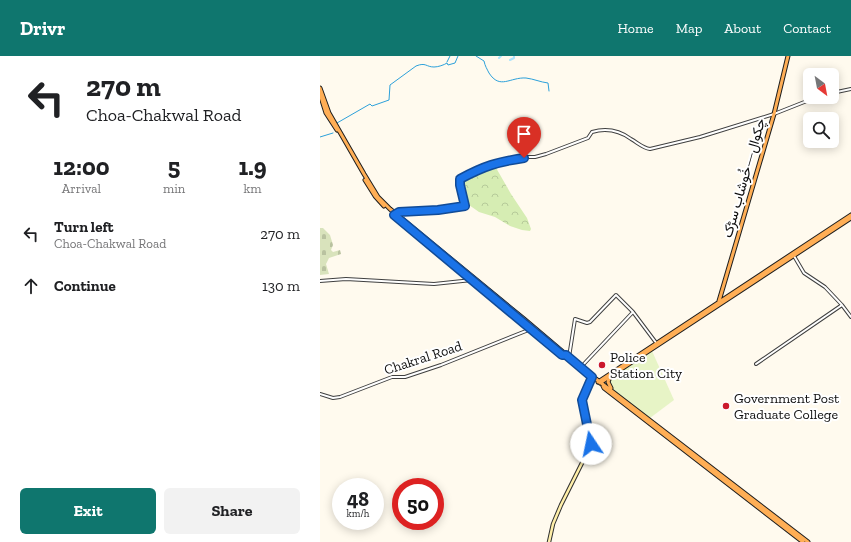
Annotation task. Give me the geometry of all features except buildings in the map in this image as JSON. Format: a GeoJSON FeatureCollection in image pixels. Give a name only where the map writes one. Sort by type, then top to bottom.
{"type":"FeatureCollection","features":[{"type":"Feature","properties":{"kind":"highway","name":"چکوال—خُوشاب سڑک"},"geometry":{"type":"LineString","coordinates":[[719,303],[774,114],[788,56]]}},
{"type":"Feature","properties":{"kind":"highway"},"geometry":{"type":"LineString","coordinates":[[320,88],[329,112],[371,186],[395,215]]}},
{"type":"Feature","properties":{"kind":"highway"},"geometry":{"type":"LineString","coordinates":[[320,94],[329,118],[339,132],[371,191],[379,201],[562,355],[567,356]]}},
{"type":"Feature","properties":{"kind":"highway"},"geometry":{"type":"LineString","coordinates":[[741,289],[851,215]]}},
{"type":"Feature","properties":{"kind":"highway"},"geometry":{"type":"LineString","coordinates":[[601,384],[657,344],[851,218]]}},
{"type":"Feature","properties":{"kind":"highway"},"geometry":{"type":"LineString","coordinates":[[473,280],[524,319],[580,368],[615,393],[808,542]]}},
{"type":"Feature","properties":{"kind":"highway"},"geometry":{"type":"LineString","coordinates":[[601,384],[657,344]]}},
{"type":"Feature","properties":{"kind":"highway"},"geometry":{"type":"LineString","coordinates":[[610,377],[608,384],[615,393]]}},
{"type":"Feature","properties":{"kind":"highway"},"geometry":{"type":"LineString","coordinates":[[601,384],[604,388],[660,432],[803,542]]}},
{"type":"Feature","properties":{"kind":"main road"},"geometry":{"type":"LineString","coordinates":[[549,542],[553,524],[561,505],[591,444],[582,400],[592,377]]}},
{"type":"Feature","properties":{"kind":"street"},"geometry":{"type":"LineString","coordinates":[[839,92],[851,89]]}},
{"type":"Feature","properties":{"kind":"street"},"geometry":{"type":"LineString","coordinates":[[395,215],[399,212],[438,210],[465,206],[460,179],[487,165],[546,154],[588,138],[592,132],[619,131],[650,150],[700,137],[774,114],[803,103]]}},
{"type":"Feature","properties":{"kind":"street"},"geometry":{"type":"LineString","coordinates":[[793,256],[804,273],[825,287],[851,317]]}},
{"type":"Feature","properties":{"kind":"street"},"geometry":{"type":"LineString","coordinates":[[320,281],[346,279],[436,284],[473,280]]}},
{"type":"Feature","properties":{"kind":"street"},"geometry":{"type":"LineString","coordinates":[[567,356],[575,319],[588,323],[616,295],[633,312],[657,344]]}},
{"type":"Feature","properties":{"kind":"street"},"geometry":{"type":"LineString","coordinates":[[756,364],[842,305]]}},
{"type":"Feature","properties":{"kind":"street"},"geometry":{"type":"LineString","coordinates":[[580,368],[633,312]]}},
{"type":"Feature","properties":{"kind":"street","name":"Chakral Road"},"geometry":{"type":"LineString","coordinates":[[320,394],[333,398],[340,397],[392,377],[404,377],[441,365],[531,329]]}},
{"type":"Feature","properties":{"kind":"green space"},"geometry":{"type":"Polygon","coordinates":[[[491,166],[495,166],[527,218],[531,229],[530,231],[510,226],[495,217],[479,212],[469,205],[463,181],[491,166]]]}},
{"type":"Feature","properties":{"kind":"green space"},"geometry":{"type":"Polygon","coordinates":[[[320,228],[323,228],[330,235],[333,245],[331,250],[333,252],[340,250],[341,254],[329,258],[326,264],[329,274],[320,275],[320,228]]]}},
{"type":"Feature","properties":{"kind":"green space"},"geometry":{"type":"Polygon","coordinates":[[[652,351],[674,400],[650,418],[605,384],[606,381],[652,351]]]}},
{"type":"Feature","properties":{"kind":"waterway"},"geometry":{"type":"LineString","coordinates":[[447,62],[450,56]]}},
{"type":"Feature","properties":{"kind":"waterway"},"geometry":{"type":"LineString","coordinates":[[337,123],[370,104],[372,106],[389,100],[390,85],[416,66],[424,65],[436,67],[447,63],[448,65],[455,63],[458,56]]}},
{"type":"Feature","properties":{"kind":"waterway"},"geometry":{"type":"LineString","coordinates":[[476,56],[484,61],[489,73],[497,81],[506,82],[520,78],[529,78],[548,83],[549,91]]}},
{"type":"Feature","properties":{"kind":"waterway"},"geometry":{"type":"LineString","coordinates":[[510,60],[514,58],[514,56]]}},
{"type":"Feature","properties":{"kind":"waterway"},"geometry":{"type":"LineString","coordinates":[[320,137],[333,133]]}},
{"type":"Feature","properties":{"kind":"place","name":"Police Station City"},"geometry":{"type":"Point","coordinates":[602,365]}},
{"type":"Feature","properties":{"kind":"place","name":"Government Post Graduate College"},"geometry":{"type":"Point","coordinates":[726,406]}},
{"type":"Feature","properties":{"kind":"route"},"geometry":{"type":"LineString","coordinates":[[524,158],[487,165],[460,179],[465,206],[438,210],[399,212],[394,215],[469,279],[562,355],[566,355],[592,377],[582,400],[591,444]]}}]}
